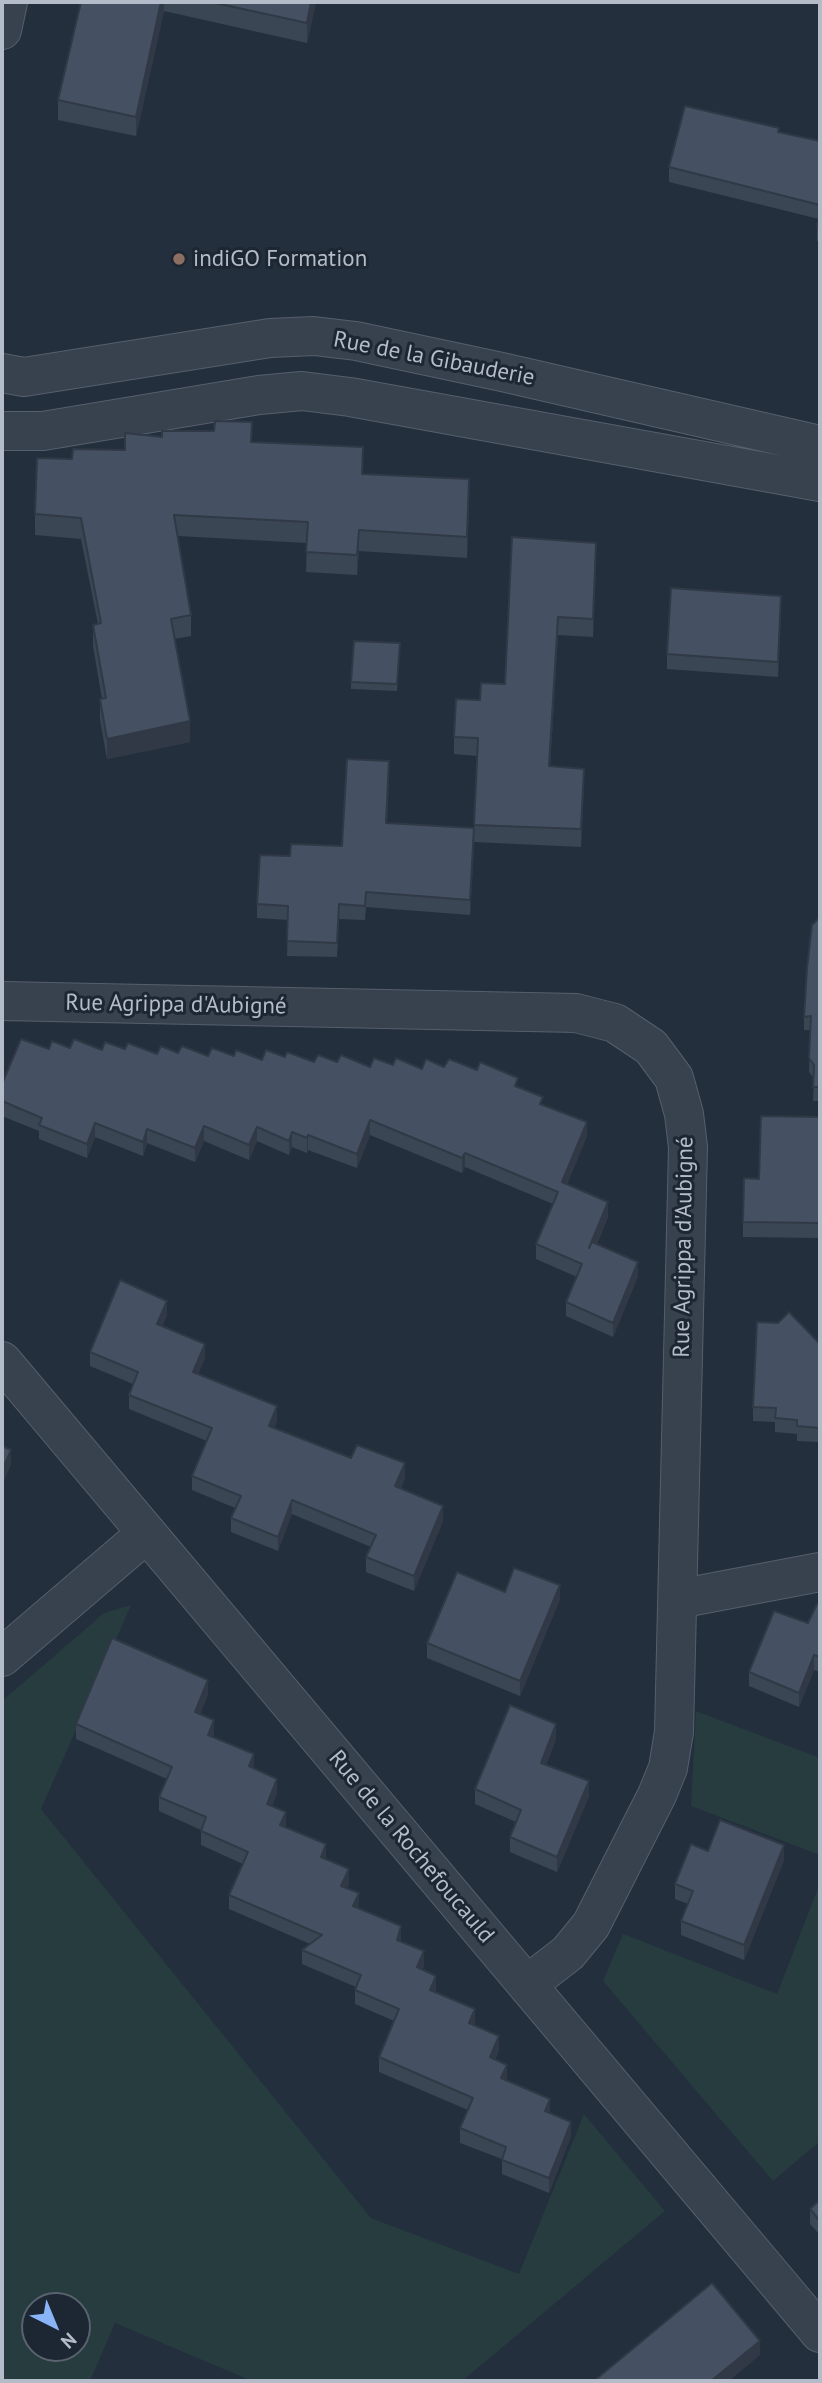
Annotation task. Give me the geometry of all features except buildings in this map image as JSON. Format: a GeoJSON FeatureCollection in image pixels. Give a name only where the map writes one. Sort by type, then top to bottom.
{"type":"FeatureCollection","features":[{"type":"Feature","properties":{"kind":"street"},"geometry":{"type":"LineString","coordinates":[[2,30],[8,2]]}},
{"type":"Feature","properties":{"kind":"street","name":"Rue de la Gibauderie"},"geometry":{"type":"LineString","coordinates":[[2,373],[24,377],[271,338],[314,336],[356,341],[475,366],[820,445]]}},
{"type":"Feature","properties":{"kind":"street"},"geometry":{"type":"LineString","coordinates":[[2,431],[43,431],[260,395],[302,391],[350,397],[820,482]]}},
{"type":"Feature","properties":{"kind":"street","name":"Rue Agrippa d'Aubigné"},"geometry":{"type":"LineString","coordinates":[[2,1001],[576,1013],[615,1023],[651,1047],[674,1078],[684,1114],[688,1147],[674,1732],[665,1777],[591,1925],[568,1953],[528,1984]]}},
{"type":"Feature","properties":{"kind":"street","name":"Rue de la Rochefoucauld"},"geometry":{"type":"LineString","coordinates":[[2,1361],[820,2333]]}},
{"type":"Feature","properties":{"kind":"street"},"geometry":{"type":"LineString","coordinates":[[2,1657],[147,1533]]}},
{"type":"Feature","properties":{"kind":"street"},"geometry":{"type":"LineString","coordinates":[[678,1599],[820,1572]]}},
{"type":"Feature","properties":{"kind":"green space"},"geometry":{"type":"Polygon","coordinates":[[[131,1605],[41,1809],[371,2218],[519,2274],[584,2114],[665,2211],[462,2381],[252,2381],[115,2323],[90,2381],[2,2381],[2,1701],[104,1613],[131,1605]]]}},
{"type":"Feature","properties":{"kind":"green space"},"geometry":{"type":"Polygon","coordinates":[[[696,1711],[820,1758],[820,1855],[691,1806],[696,1711]]]}},
{"type":"Feature","properties":{"kind":"green space"},"geometry":{"type":"Polygon","coordinates":[[[820,1883],[820,2141],[773,2181],[603,1981],[623,1934],[777,1994],[820,1883]]]}},
{"type":"Feature","properties":{"kind":"place","name":"indiGO Formation"},"geometry":{"type":"Point","coordinates":[179,259]}}]}
